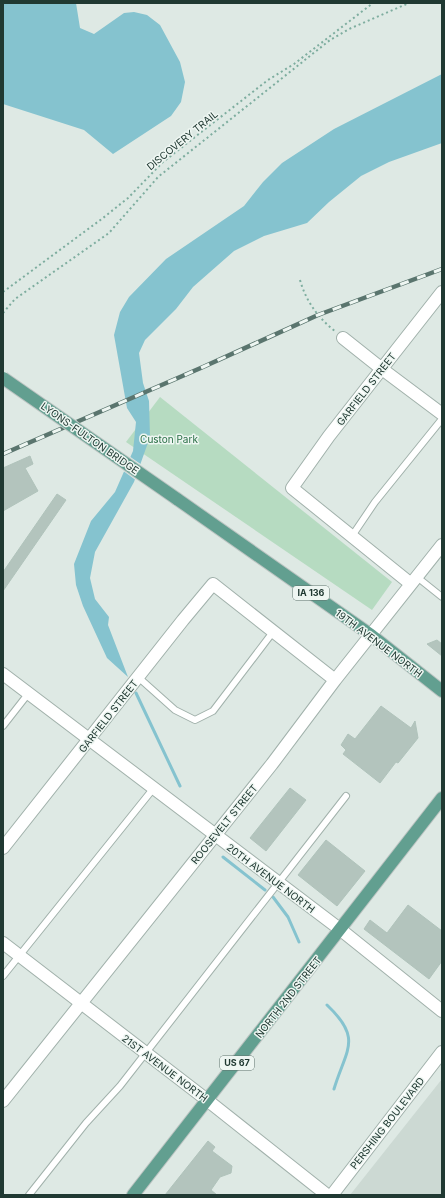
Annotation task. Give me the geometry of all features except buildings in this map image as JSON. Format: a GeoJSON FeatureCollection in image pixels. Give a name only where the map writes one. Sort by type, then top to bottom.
{"type":"FeatureCollection","features":[{"type":"Feature","properties":{"kind":"main road","name":"LYONS-FULTON BRIDGE"},"geometry":{"type":"LineString","coordinates":[[3,378],[177,499]]}},
{"type":"Feature","properties":{"kind":"main road","name":"19TH AVENUE NORTH"},"geometry":{"type":"LineString","coordinates":[[177,499],[371,635],[442,691]]}},
{"type":"Feature","properties":{"kind":"main road","name":"NORTH 2ND STREET"},"geometry":{"type":"LineString","coordinates":[[133,1195],[341,930],[442,798]]}},
{"type":"Feature","properties":{"kind":"street","name":"GARFIELD STREET"},"geometry":{"type":"LineString","coordinates":[[352,536],[292,488],[329,436],[442,292]]}},
{"type":"Feature","properties":{"kind":"street"},"geometry":{"type":"LineString","coordinates":[[343,338],[442,414]]}},
{"type":"Feature","properties":{"kind":"street"},"geometry":{"type":"LineString","coordinates":[[352,536],[414,580]]}},
{"type":"Feature","properties":{"kind":"street","name":"ROOSEVELT STREET"},"geometry":{"type":"LineString","coordinates":[[3,1101],[272,764],[335,680],[442,545]]}},
{"type":"Feature","properties":{"kind":"street","name":"GARFIELD STREET"},"geometry":{"type":"LineString","coordinates":[[3,848],[138,676],[213,584],[273,632]]}},
{"type":"Feature","properties":{"kind":"street"},"geometry":{"type":"LineString","coordinates":[[273,632],[335,680]]}},
{"type":"Feature","properties":{"kind":"street","name":"20TH AVENUE NORTH"},"geometry":{"type":"LineString","coordinates":[[3,674],[341,930],[442,1011]]}},
{"type":"Feature","properties":{"kind":"street","name":"21ST AVENUE NORTH"},"geometry":{"type":"LineString","coordinates":[[3,943],[207,1100],[327,1195]]}},
{"type":"Feature","properties":{"kind":"street","name":"PERSHING BOULEVARD"},"geometry":{"type":"LineString","coordinates":[[332,1195],[442,1052]]}},
{"type":"Feature","properties":{"kind":"lane"},"geometry":{"type":"LineString","coordinates":[[352,536],[375,502],[442,419]]}},
{"type":"Feature","properties":{"kind":"lane"},"geometry":{"type":"LineString","coordinates":[[414,580],[442,597]]}},
{"type":"Feature","properties":{"kind":"lane"},"geometry":{"type":"LineString","coordinates":[[138,676],[175,710],[195,720],[204,717],[213,711],[273,632]]}},
{"type":"Feature","properties":{"kind":"lane"},"geometry":{"type":"LineString","coordinates":[[3,726],[28,694]]}},
{"type":"Feature","properties":{"kind":"lane"},"geometry":{"type":"LineString","coordinates":[[3,976],[153,789]]}},
{"type":"Feature","properties":{"kind":"lane"},"geometry":{"type":"LineString","coordinates":[[29,1195],[145,1053],[346,796]]}},
{"type":"Feature","properties":{"kind":"path","name":"DISCOVERY TRAIL"},"geometry":{"type":"LineString","coordinates":[[3,292],[128,198],[163,162],[268,80],[294,64],[373,3]]}},
{"type":"Feature","properties":{"kind":"path"},"geometry":{"type":"LineString","coordinates":[[3,313],[15,299],[109,232],[158,178],[330,40],[349,29],[409,3]]}},
{"type":"Feature","properties":{"kind":"path"},"geometry":{"type":"LineString","coordinates":[[300,280],[304,295],[315,311],[325,324],[343,338]]}},
{"type":"Feature","properties":{"kind":"shaded area"},"geometry":{"type":"Polygon","coordinates":[[[442,1079],[442,1195],[350,1195],[442,1079]]]}},
{"type":"Feature","properties":{"kind":"green space","name":"Custon Park"},"geometry":{"type":"Polygon","coordinates":[[[160,397],[392,582],[372,610],[126,442],[160,397]]]}},
{"type":"Feature","properties":{"kind":"water"},"geometry":{"type":"Polygon","coordinates":[[[3,3],[76,3],[80,28],[94,34],[124,13],[134,12],[147,15],[160,25],[180,62],[185,82],[181,102],[171,116],[113,154],[84,130],[3,104],[3,3]]]}},
{"type":"Feature","properties":{"kind":"water"},"geometry":{"type":"Polygon","coordinates":[[[442,74],[442,143],[389,162],[361,176],[329,202],[307,223],[264,236],[234,251],[193,287],[176,309],[145,340],[139,353],[143,383],[149,401],[150,437],[134,482],[95,552],[90,578],[95,599],[109,617],[108,625],[128,677],[107,658],[83,606],[76,585],[74,564],[91,521],[115,492],[133,451],[136,422],[127,408],[114,335],[120,312],[129,297],[166,259],[244,206],[263,182],[282,163],[334,129],[442,74]]]}},
{"type":"Feature","properties":{"kind":"pier"},"geometry":{"type":"Polygon","coordinates":[[[129,456],[142,465],[137,481],[122,470],[129,456]]]}},
{"type":"Feature","properties":{"kind":"waterway"},"geometry":{"type":"LineString","coordinates":[[136,693],[180,786]]}},
{"type":"Feature","properties":{"kind":"waterway"},"geometry":{"type":"LineString","coordinates":[[223,857],[265,890]]}},
{"type":"Feature","properties":{"kind":"waterway"},"geometry":{"type":"LineString","coordinates":[[273,897],[288,917],[299,942]]}},
{"type":"Feature","properties":{"kind":"waterway"},"geometry":{"type":"LineString","coordinates":[[327,1005],[345,1027],[348,1036],[347,1054],[334,1089]]}},
{"type":"Feature","properties":{"kind":"railway"},"geometry":{"type":"LineString","coordinates":[[3,454],[318,315],[442,269]]}}]}
